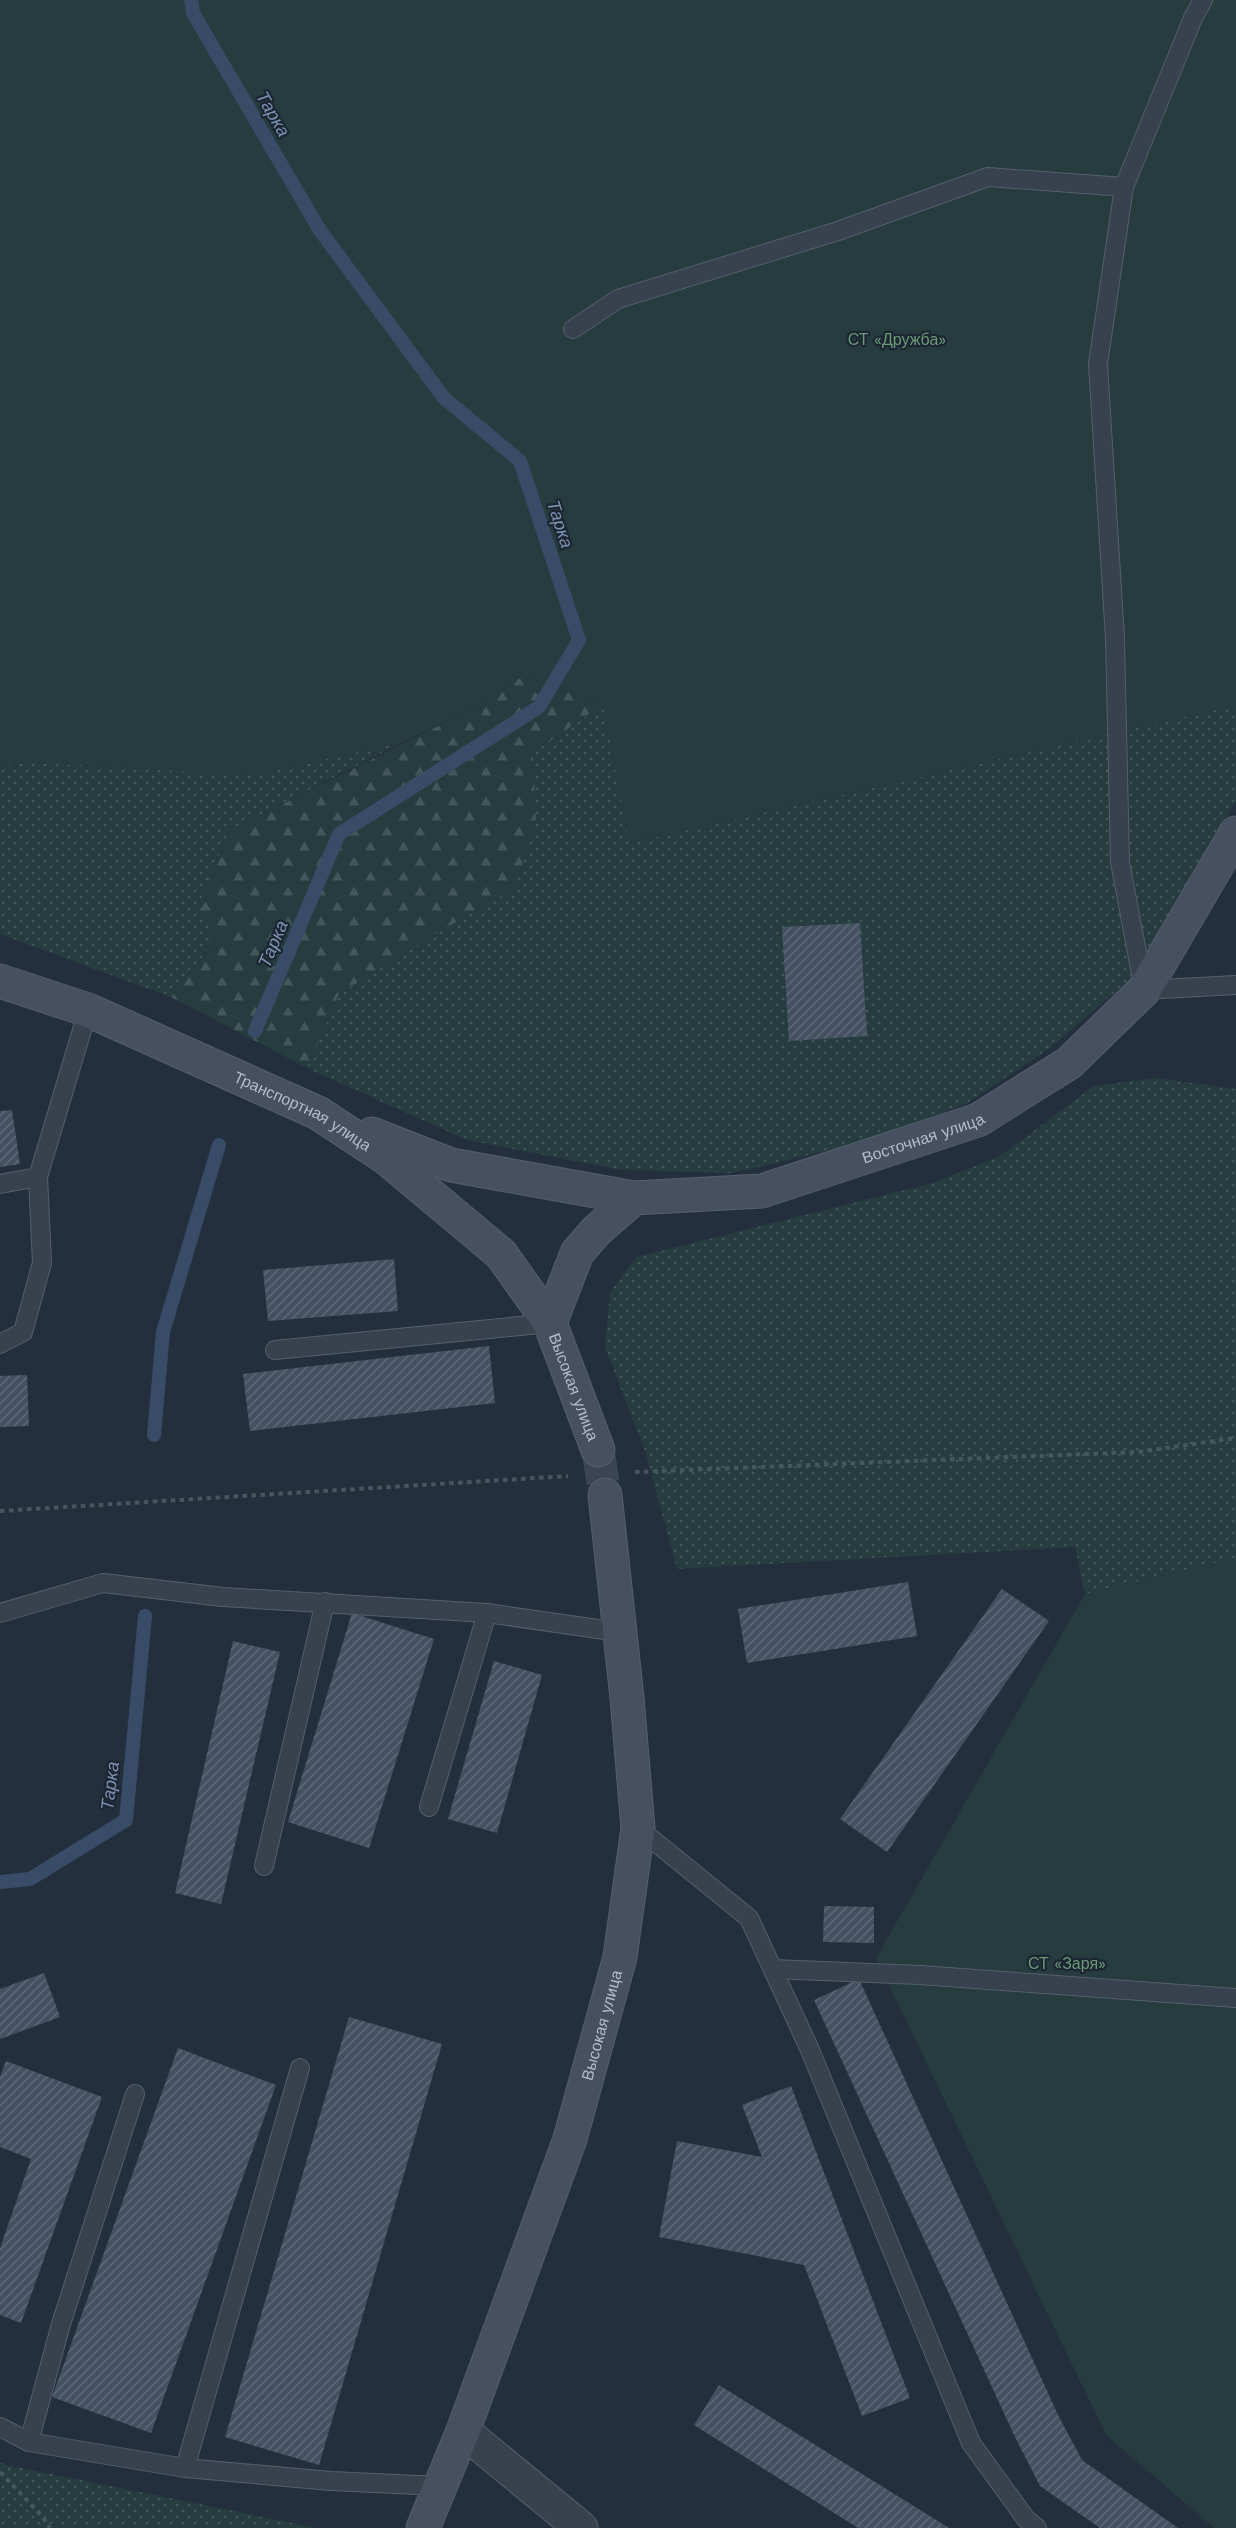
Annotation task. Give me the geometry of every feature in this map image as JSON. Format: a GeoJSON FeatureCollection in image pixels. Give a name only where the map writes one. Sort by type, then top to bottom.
{"type":"FeatureCollection","features":[{"type":"Feature","properties":{"kind":"street","name":"Восточная улица"},"geometry":{"type":"LineString","coordinates":[[318,1113],[451,1165],[634,1198],[762,1191],[978,1120],[1069,1063],[1144,990],[1236,833]]}},
{"type":"Feature","properties":{"kind":"street","name":"Транспортная улица"},"geometry":{"type":"LineString","coordinates":[[0,981],[88,1010],[318,1113],[385,1156],[501,1254],[550,1323]]}},
{"type":"Feature","properties":{"kind":"street"},"geometry":{"type":"LineString","coordinates":[[550,1323],[576,1253],[596,1231],[634,1198]]}},
{"type":"Feature","properties":{"kind":"street","name":"Высокая улица"},"geometry":{"type":"LineString","coordinates":[[550,1323],[598,1450]]}},
{"type":"Feature","properties":{"kind":"street","name":"Высокая улица"},"geometry":{"type":"LineString","coordinates":[[423,2528],[463,2431],[570,2139],[620,1957],[638,1828],[627,1698],[605,1496]]}},
{"type":"Feature","properties":{"kind":"street"},"geometry":{"type":"LineString","coordinates":[[463,2431],[581,2528]]}},
{"type":"Feature","properties":{"kind":"lane"},"geometry":{"type":"LineString","coordinates":[[1203,0],[1193,18],[1124,187],[1098,364],[1114,639],[1120,862],[1144,990],[1236,985]]}},
{"type":"Feature","properties":{"kind":"lane"},"geometry":{"type":"LineString","coordinates":[[573,329],[618,299],[838,231],[988,177],[1124,187]]}},
{"type":"Feature","properties":{"kind":"lane"},"geometry":{"type":"LineString","coordinates":[[0,1344],[23,1332],[42,1263],[38,1177],[88,1010]]}},
{"type":"Feature","properties":{"kind":"lane"},"geometry":{"type":"LineString","coordinates":[[0,1184],[38,1177]]}},
{"type":"Feature","properties":{"kind":"lane"},"geometry":{"type":"LineString","coordinates":[[275,1350],[550,1323]]}},
{"type":"Feature","properties":{"kind":"lane"},"geometry":{"type":"LineString","coordinates":[[0,1613],[103,1583],[223,1597],[487,1613],[619,1632]]}},
{"type":"Feature","properties":{"kind":"lane"},"geometry":{"type":"LineString","coordinates":[[264,1866],[326,1602]]}},
{"type":"Feature","properties":{"kind":"lane"},"geometry":{"type":"LineString","coordinates":[[429,1807],[487,1613]]}},
{"type":"Feature","properties":{"kind":"lane"},"geometry":{"type":"LineString","coordinates":[[638,1828],[749,1918],[810,2050],[971,2443],[1026,2519],[1037,2528]]}},
{"type":"Feature","properties":{"kind":"lane"},"geometry":{"type":"LineString","coordinates":[[773,1969],[920,1975],[1236,1998]]}},
{"type":"Feature","properties":{"kind":"lane"},"geometry":{"type":"LineString","coordinates":[[185,2468],[300,2068]]}},
{"type":"Feature","properties":{"kind":"lane"},"geometry":{"type":"LineString","coordinates":[[29,2442],[61,2324],[135,2094]]}},
{"type":"Feature","properties":{"kind":"lane"},"geometry":{"type":"LineString","coordinates":[[0,2427],[29,2442],[185,2468],[331,2481],[440,2486]]}},
{"type":"Feature","properties":{"kind":"path"},"geometry":{"type":"LineString","coordinates":[[0,2472],[42,2516],[50,2528]]}},
{"type":"Feature","properties":{"kind":"green space","name":"СТ «Дружба»"},"geometry":{"type":"Polygon","coordinates":[[[0,0],[1236,0],[1236,705],[629,843],[603,704],[523,676],[470,710],[403,742],[254,775],[26,762],[0,767],[0,0]]]}},
{"type":"Feature","properties":{"kind":"green space"},"geometry":{"type":"Polygon","coordinates":[[[523,676],[603,704],[533,753],[536,823],[514,889],[430,937],[339,994],[307,1068],[171,997],[215,941],[199,904],[229,831],[470,710],[523,676]]]}},
{"type":"Feature","properties":{"kind":"green space"},"geometry":{"type":"Polygon","coordinates":[[[603,704],[630,843],[1236,705],[1236,802],[1129,980],[1050,1048],[966,1104],[856,1144],[732,1173],[623,1170],[467,1140],[307,1068],[339,994],[430,937],[514,889],[536,823],[533,753],[603,704]]]}},
{"type":"Feature","properties":{"kind":"green space"},"geometry":{"type":"Polygon","coordinates":[[[403,742],[229,831],[199,904],[215,940],[171,997],[0,934],[0,767],[26,762],[254,775],[403,742]]]}},
{"type":"Feature","properties":{"kind":"green space"},"geometry":{"type":"Polygon","coordinates":[[[1156,1078],[1236,1089],[1236,1558],[1085,1594],[1075,1547],[677,1569],[646,1454],[605,1347],[610,1292],[637,1257],[933,1183],[1000,1156],[1094,1086],[1156,1078]]]}},
{"type":"Feature","properties":{"kind":"green space","name":"СТ «Заря»"},"geometry":{"type":"Polygon","coordinates":[[[1236,1558],[1236,2528],[1214,2528],[1106,2435],[876,1958],[1085,1594],[1236,1558]]]}},
{"type":"Feature","properties":{"kind":"green space"},"geometry":{"type":"Polygon","coordinates":[[[0,2462],[7,2465],[317,2528],[0,2528],[0,2462]]]}},
{"type":"Feature","properties":{"kind":"building"},"geometry":{"type":"Polygon","coordinates":[[[860,923],[867,1036],[789,1041],[782,927],[860,923]]]}},
{"type":"Feature","properties":{"kind":"building"},"geometry":{"type":"Polygon","coordinates":[[[12,1110],[20,1164],[0,1167],[0,1111],[12,1110]]]}},
{"type":"Feature","properties":{"kind":"building"},"geometry":{"type":"Polygon","coordinates":[[[394,1259],[398,1311],[268,1321],[263,1270],[394,1259]]]}},
{"type":"Feature","properties":{"kind":"building"},"geometry":{"type":"Polygon","coordinates":[[[489,1346],[495,1403],[250,1431],[243,1374],[489,1346]]]}},
{"type":"Feature","properties":{"kind":"building"},"geometry":{"type":"Polygon","coordinates":[[[27,1375],[29,1426],[0,1427],[0,1376],[27,1375]]]}},
{"type":"Feature","properties":{"kind":"building"},"geometry":{"type":"Polygon","coordinates":[[[908,1582],[917,1636],[747,1663],[738,1609],[908,1582]]]}},
{"type":"Feature","properties":{"kind":"building"},"geometry":{"type":"Polygon","coordinates":[[[1002,1589],[1049,1621],[887,1852],[840,1819],[1002,1589]]]}},
{"type":"Feature","properties":{"kind":"building"},"geometry":{"type":"Polygon","coordinates":[[[352,1613],[434,1639],[369,1848],[288,1822],[352,1613]]]}},
{"type":"Feature","properties":{"kind":"building"},"geometry":{"type":"Polygon","coordinates":[[[233,1641],[280,1652],[221,1904],[175,1893],[233,1641]]]}},
{"type":"Feature","properties":{"kind":"building"},"geometry":{"type":"Polygon","coordinates":[[[494,1661],[542,1675],[497,1833],[448,1819],[494,1661]]]}},
{"type":"Feature","properties":{"kind":"building"},"geometry":{"type":"Polygon","coordinates":[[[824,1906],[874,1907],[874,1943],[823,1942],[824,1906]]]}},
{"type":"Feature","properties":{"kind":"building"},"geometry":{"type":"Polygon","coordinates":[[[44,1973],[60,2017],[0,2039],[0,1989],[44,1973]]]}},
{"type":"Feature","properties":{"kind":"building"},"geometry":{"type":"Polygon","coordinates":[[[859,1979],[1058,2415],[1082,2460],[1178,2528],[1100,2528],[1040,2486],[1014,2435],[814,2000],[859,1979]]]}},
{"type":"Feature","properties":{"kind":"building"},"geometry":{"type":"Polygon","coordinates":[[[349,2017],[442,2044],[319,2465],[225,2437],[349,2017]]]}},
{"type":"Feature","properties":{"kind":"building"},"geometry":{"type":"Polygon","coordinates":[[[178,2048],[276,2085],[151,2433],[52,2397],[178,2048]]]}},
{"type":"Feature","properties":{"kind":"building"},"geometry":{"type":"Polygon","coordinates":[[[6,2061],[102,2097],[21,2323],[0,2315],[0,2248],[31,2159],[0,2147],[0,2077],[6,2061]]]}},
{"type":"Feature","properties":{"kind":"building"},"geometry":{"type":"Polygon","coordinates":[[[791,2086],[910,2398],[862,2416],[804,2265],[659,2237],[677,2141],[762,2157],[742,2105],[791,2086]]]}},
{"type":"Feature","properties":{"kind":"building"},"geometry":{"type":"Polygon","coordinates":[[[719,2385],[949,2528],[858,2528],[694,2425],[719,2385]]]}},
{"type":"Feature","properties":{"kind":"waterway","name":"Тарка"},"geometry":{"type":"LineString","coordinates":[[191,0],[193,13],[319,229],[444,398],[520,461],[579,640],[539,707],[339,834],[255,1031]]}},
{"type":"Feature","properties":{"kind":"waterway","name":"Тарка"},"geometry":{"type":"LineString","coordinates":[[154,1435],[163,1332],[219,1145]]}},
{"type":"Feature","properties":{"kind":"waterway","name":"Тарка"},"geometry":{"type":"LineString","coordinates":[[0,1882],[30,1879],[126,1820],[145,1616]]}},
{"type":"Feature","properties":{"kind":"tunnel"},"geometry":{"type":"LineString","coordinates":[[598,1450],[605,1495]]}}]}
